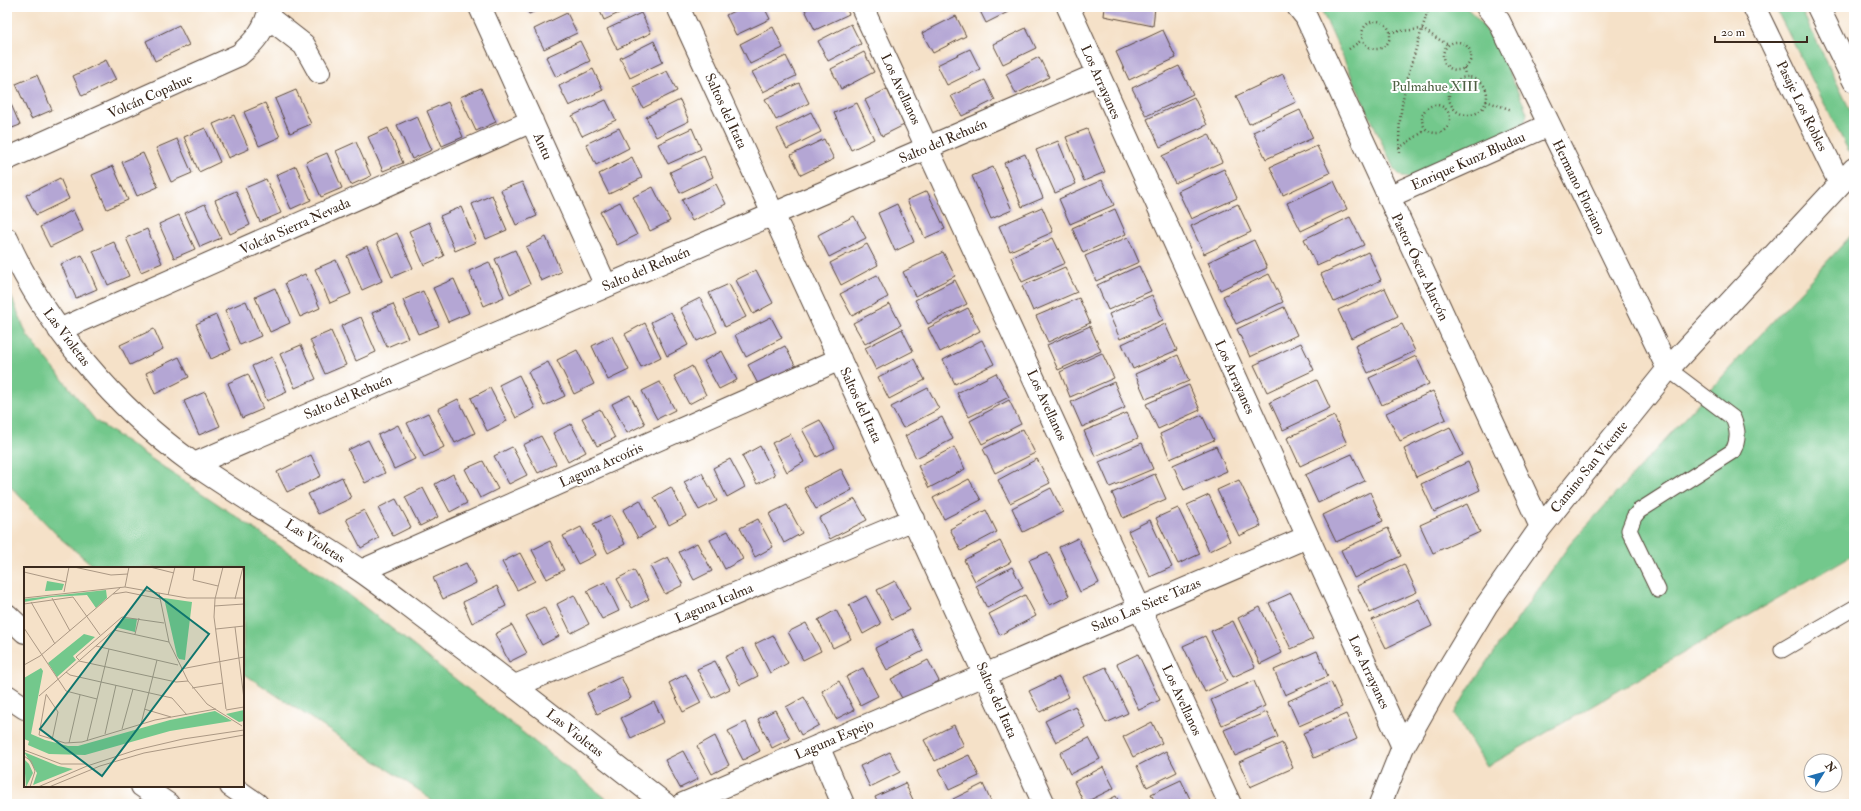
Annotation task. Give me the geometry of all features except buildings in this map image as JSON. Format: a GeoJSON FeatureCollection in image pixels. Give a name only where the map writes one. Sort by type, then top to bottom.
{"type":"FeatureCollection","features":[{"type":"Feature","properties":{"kind":"main road","name":"Antu"},"geometry":{"type":"LineString","coordinates":[[480,7],[606,286]]}},
{"type":"Feature","properties":{"kind":"main road","name":"Saltos del Itata"},"geometry":{"type":"LineString","coordinates":[[678,7],[986,674],[1044,804]]}},
{"type":"Feature","properties":{"kind":"main road","name":"Los Avellanos"},"geometry":{"type":"LineString","coordinates":[[862,7],[1230,804]]}},
{"type":"Feature","properties":{"kind":"main road","name":"Los Arrayanes"},"geometry":{"type":"LineString","coordinates":[[1068,7],[1306,537],[1403,747]]}},
{"type":"Feature","properties":{"kind":"main road","name":"Pastor Óscar Alarcón"},"geometry":{"type":"LineString","coordinates":[[1299,7],[1306,17],[1541,527]]}},
{"type":"Feature","properties":{"kind":"main road","name":"Hermano Floriano"},"geometry":{"type":"LineString","coordinates":[[1487,7],[1499,21],[1668,369]]}},
{"type":"Feature","properties":{"kind":"main road","name":"Pasaje Los Robles"},"geometry":{"type":"LineString","coordinates":[[1754,7],[1847,176]]}},
{"type":"Feature","properties":{"kind":"main road"},"geometry":{"type":"LineString","coordinates":[[1818,7],[1854,81]]}},
{"type":"Feature","properties":{"kind":"main road"},"geometry":{"type":"LineString","coordinates":[[269,12],[304,45],[319,72]]}},
{"type":"Feature","properties":{"kind":"main road","name":"Volcán Copahue"},"geometry":{"type":"LineString","coordinates":[[7,159],[226,63],[240,55],[251,46],[261,32],[269,12]]}},
{"type":"Feature","properties":{"kind":"main road","name":"Salto del Rehuén"},"geometry":{"type":"LineString","coordinates":[[194,464],[1098,74]]}},
{"type":"Feature","properties":{"kind":"main road","name":"Volcán Sierra Nevada"},"geometry":{"type":"LineString","coordinates":[[59,330],[532,121]]}},
{"type":"Feature","properties":{"kind":"main road","name":"Enrique Kunz Bludau"},"geometry":{"type":"LineString","coordinates":[[1388,197],[1549,125]]}},
{"type":"Feature","properties":{"kind":"main road","name":"Camino San Vicente"},"geometry":{"type":"LineString","coordinates":[[1383,803],[1403,747],[1486,606],[1541,527],[1668,369],[1847,176]]}},
{"type":"Feature","properties":{"kind":"main road","name":"Las Violetas"},"geometry":{"type":"LineString","coordinates":[[7,239],[34,293],[59,330],[88,366],[120,400],[156,433],[194,464],[361,571],[515,686],[665,804]]}},
{"type":"Feature","properties":{"kind":"main road","name":"Laguna Arcoíris"},"geometry":{"type":"LineString","coordinates":[[361,571],[840,359]]}},
{"type":"Feature","properties":{"kind":"main road","name":"Laguna Icalma"},"geometry":{"type":"LineString","coordinates":[[515,686],[914,519]]}},
{"type":"Feature","properties":{"kind":"main road","name":"Salto Las Siete Tazas"},"geometry":{"type":"LineString","coordinates":[[986,674],[1306,537]]}},
{"type":"Feature","properties":{"kind":"main road"},"geometry":{"type":"LineString","coordinates":[[7,615],[24,631]]}},
{"type":"Feature","properties":{"kind":"main road"},"geometry":{"type":"LineString","coordinates":[[7,636],[24,647]]}},
{"type":"Feature","properties":{"kind":"main road","name":"Laguna Espejo"},"geometry":{"type":"LineString","coordinates":[[683,804],[986,674]]}},
{"type":"Feature","properties":{"kind":"main road"},"geometry":{"type":"LineString","coordinates":[[7,696],[24,707]]}},
{"type":"Feature","properties":{"kind":"main road"},"geometry":{"type":"LineString","coordinates":[[818,746],[844,804]]}},
{"type":"Feature","properties":{"kind":"main road"},"geometry":{"type":"LineString","coordinates":[[143,787],[168,804]]}},
{"type":"Feature","properties":{"kind":"main road"},"geometry":{"type":"LineString","coordinates":[[232,787],[256,804]]}},
{"type":"Feature","properties":{"kind":"lane"},"geometry":{"type":"LineString","coordinates":[[1658,590],[1629,530],[1634,517],[1639,511],[1733,451],[1738,439],[1737,428],[1733,418],[1668,369]]}},
{"type":"Feature","properties":{"kind":"lane"},"geometry":{"type":"LineString","coordinates":[[1782,650],[1854,608]]}},
{"type":"Feature","properties":{"kind":"path"},"geometry":{"type":"LineString","coordinates":[[1400,155],[1398,127],[1414,55],[1429,7]]}},
{"type":"Feature","properties":{"kind":"path"},"geometry":{"type":"LineString","coordinates":[[1378,20],[1383,23],[1390,32],[1387,43],[1377,49],[1371,48],[1362,40],[1361,34],[1363,28],[1372,21],[1378,20]]}},
{"type":"Feature","properties":{"kind":"path"},"geometry":{"type":"LineString","coordinates":[[1390,32],[1422,29],[1448,45]]}},
{"type":"Feature","properties":{"kind":"path"},"geometry":{"type":"LineString","coordinates":[[1344,52],[1362,40]]}},
{"type":"Feature","properties":{"kind":"path"},"geometry":{"type":"LineString","coordinates":[[1459,41],[1468,48],[1471,59],[1464,68],[1458,70],[1452,69],[1443,61],[1444,50],[1448,45],[1459,41]]}},
{"type":"Feature","properties":{"kind":"path"},"geometry":{"type":"LineString","coordinates":[[1464,68],[1465,76]]}},
{"type":"Feature","properties":{"kind":"path"},"geometry":{"type":"LineString","coordinates":[[1465,76],[1474,77],[1481,81],[1486,87],[1486,104],[1481,110],[1474,114],[1466,115],[1458,113],[1452,107],[1448,100],[1450,88],[1457,79],[1465,76]]}},
{"type":"Feature","properties":{"kind":"path"},"geometry":{"type":"LineString","coordinates":[[1432,105],[1444,107],[1448,111],[1450,117],[1448,128],[1437,134],[1426,130],[1422,119],[1427,108],[1432,105]]}},
{"type":"Feature","properties":{"kind":"path"},"geometry":{"type":"LineString","coordinates":[[1448,111],[1452,107]]}},
{"type":"Feature","properties":{"kind":"path"},"geometry":{"type":"LineString","coordinates":[[1399,148],[1426,130]]}},
{"type":"Feature","properties":{"kind":"green space","name":"Pulmahue XIII"},"geometry":{"type":"Polygon","coordinates":[[[1320,7],[1465,7],[1484,27],[1499,52],[1527,113],[1525,122],[1509,132],[1409,178],[1402,177],[1394,169],[1320,7]]]}},
{"type":"Feature","properties":{"kind":"green space"},"geometry":{"type":"Polygon","coordinates":[[[1775,7],[1800,7],[1854,118],[1854,146],[1849,152],[1775,7]]]}},
{"type":"Feature","properties":{"kind":"green space"},"geometry":{"type":"Polygon","coordinates":[[[1854,232],[1854,554],[1487,767],[1454,714],[1470,687],[1570,544],[1854,232]]]}},
{"type":"Feature","properties":{"kind":"green space"},"geometry":{"type":"Polygon","coordinates":[[[7,286],[27,335],[96,421],[338,586],[613,804],[435,804],[423,793],[244,674],[244,567],[95,567],[60,538],[7,483],[7,286]]]}}]}
